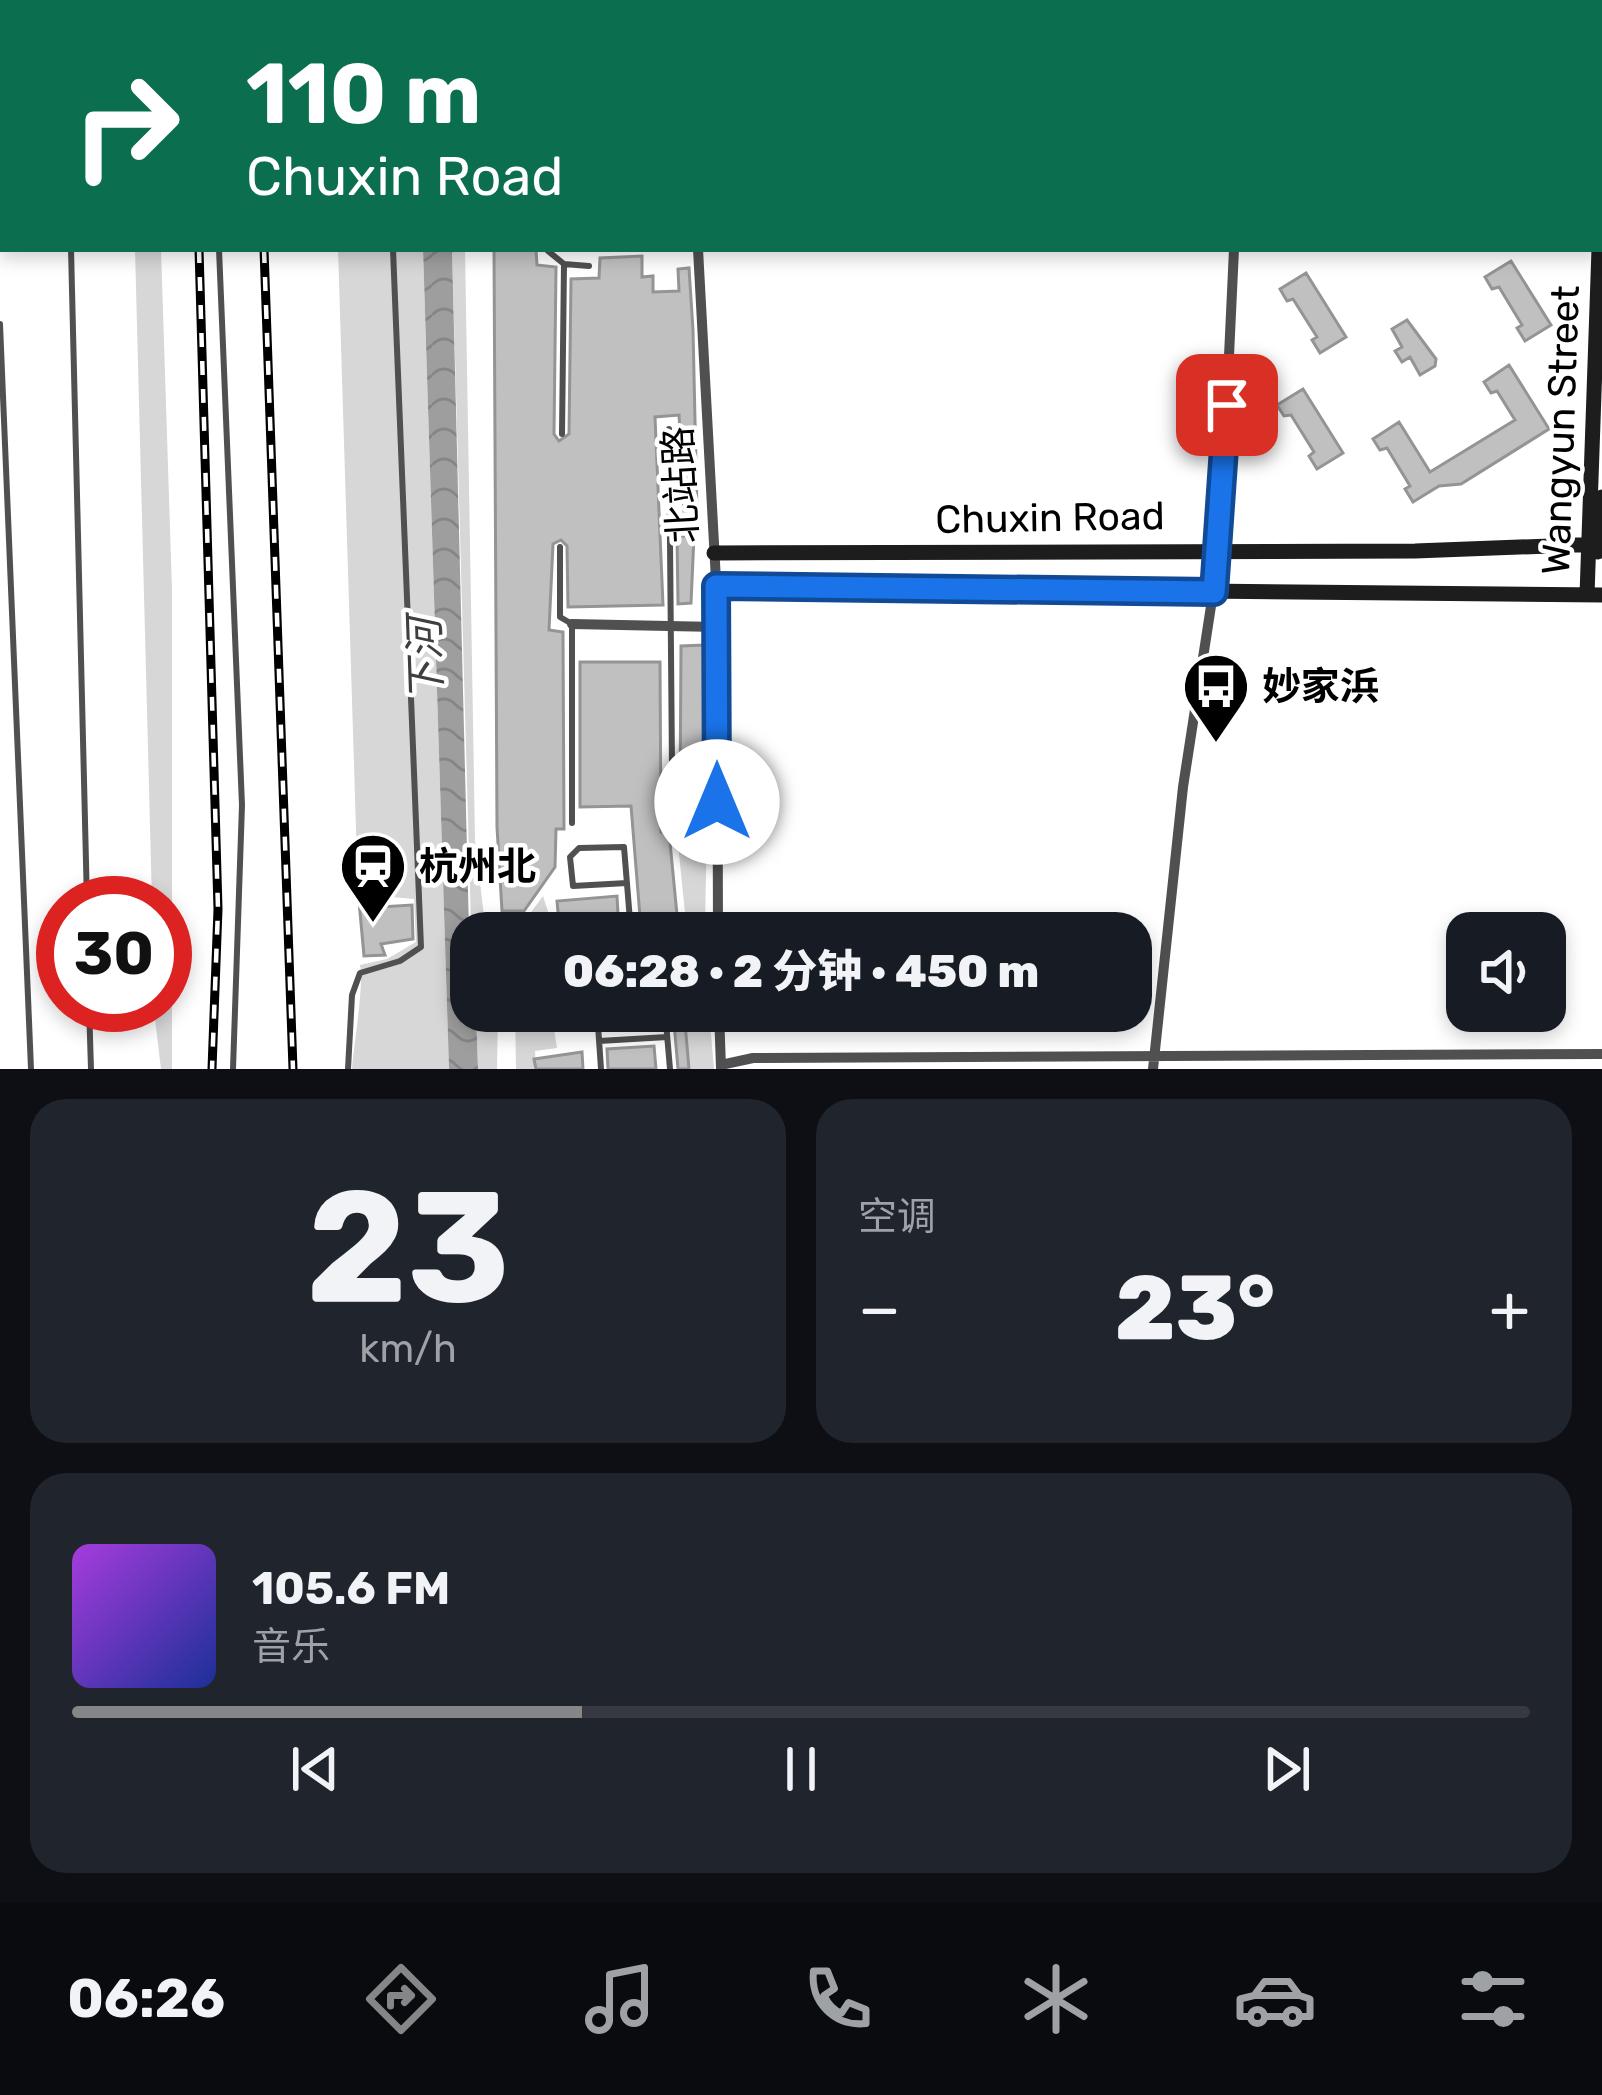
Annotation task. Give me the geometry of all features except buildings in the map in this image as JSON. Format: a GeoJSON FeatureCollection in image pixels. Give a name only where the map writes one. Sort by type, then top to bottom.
{"type":"FeatureCollection","features":[{"type":"Feature","properties":{"kind":"street","name":"北站路"},"geometry":{"type":"LineString","coordinates":[[698,252],[716,586],[718,912]]}},
{"type":"Feature","properties":{"kind":"street"},"geometry":{"type":"LineString","coordinates":[[1153,1063],[1183,787],[1220,548],[1234,252]]}},
{"type":"Feature","properties":{"kind":"street","name":"Wangyun Street"},"geometry":{"type":"LineString","coordinates":[[1594,595],[1599,252]]}},
{"type":"Feature","properties":{"kind":"street","name":"Wangyun Street"},"geometry":{"type":"LineString","coordinates":[[1596,545],[1602,497]]}},
{"type":"Feature","properties":{"kind":"street","name":"Chuxin Road"},"geometry":{"type":"LineString","coordinates":[[714,553],[1415,551],[1596,545]]}},
{"type":"Feature","properties":{"kind":"street","name":"Chuxin Road"},"geometry":{"type":"LineString","coordinates":[[716,586],[1594,595]]}},
{"type":"Feature","properties":{"kind":"street"},"geometry":{"type":"LineString","coordinates":[[572,624],[717,627]]}},
{"type":"Feature","properties":{"kind":"street"},"geometry":{"type":"LineString","coordinates":[[720,1032],[721,1067],[753,1058],[1153,1063],[1602,1054]]}},
{"type":"Feature","properties":{"kind":"lane"},"geometry":{"type":"LineString","coordinates":[[71,252],[86,876]]}},
{"type":"Feature","properties":{"kind":"lane"},"geometry":{"type":"LineString","coordinates":[[219,252],[242,805],[233,1069]]}},
{"type":"Feature","properties":{"kind":"lane"},"geometry":{"type":"LineString","coordinates":[[348,1069],[352,995],[359,973],[400,961],[421,947],[393,252]]}},
{"type":"Feature","properties":{"kind":"lane"},"geometry":{"type":"LineString","coordinates":[[549,252],[564,264],[589,266]]}},
{"type":"Feature","properties":{"kind":"lane"},"geometry":{"type":"LineString","coordinates":[[562,434],[564,264]]}},
{"type":"Feature","properties":{"kind":"lane"},"geometry":{"type":"LineString","coordinates":[[0,324],[31,1069]]}},
{"type":"Feature","properties":{"kind":"lane"},"geometry":{"type":"LineString","coordinates":[[669,429],[672,765]]}},
{"type":"Feature","properties":{"kind":"lane"},"geometry":{"type":"LineString","coordinates":[[560,547],[560,617],[572,624],[572,823]]}},
{"type":"Feature","properties":{"kind":"lane"},"geometry":{"type":"LineString","coordinates":[[627,883],[573,886],[570,857],[579,848],[624,847],[627,883],[629,912]]}},
{"type":"Feature","properties":{"kind":"lane"},"geometry":{"type":"LineString","coordinates":[[90,1032],[91,1069]]}},
{"type":"Feature","properties":{"kind":"lane"},"geometry":{"type":"LineString","coordinates":[[598,1032],[601,1069]]}},
{"type":"Feature","properties":{"kind":"lane"},"geometry":{"type":"LineString","coordinates":[[667,1032],[670,1069]]}},
{"type":"Feature","properties":{"kind":"lane"},"geometry":{"type":"LineString","coordinates":[[599,1041],[667,1037]]}},
{"type":"Feature","properties":{"kind":"shaded area"},"geometry":{"type":"Polygon","coordinates":[[[135,252],[161,252],[172,590],[172,876],[151,876],[135,252]]]}},
{"type":"Feature","properties":{"kind":"shaded area"},"geometry":{"type":"Polygon","coordinates":[[[338,252],[423,252],[449,1069],[352,1069],[360,965],[387,959],[416,942],[414,899],[358,894],[338,252]]]}},
{"type":"Feature","properties":{"kind":"shaded area"},"geometry":{"type":"Polygon","coordinates":[[[452,252],[465,252],[475,840],[484,912],[471,912],[452,252]]]}},
{"type":"Feature","properties":{"kind":"shaded area"},"geometry":{"type":"Polygon","coordinates":[[[702,811],[707,823],[705,912],[685,912],[675,814],[702,811]]]}},
{"type":"Feature","properties":{"kind":"shaded area"},"geometry":{"type":"Polygon","coordinates":[[[543,896],[548,912],[531,912],[543,896]]]}},
{"type":"Feature","properties":{"kind":"shaded area"},"geometry":{"type":"Polygon","coordinates":[[[157,1032],[172,1032],[172,1069],[161,1069],[157,1032]]]}},
{"type":"Feature","properties":{"kind":"shaded area"},"geometry":{"type":"Polygon","coordinates":[[[477,1032],[498,1032],[497,1069],[478,1069],[477,1032]]]}},
{"type":"Feature","properties":{"kind":"shaded area"},"geometry":{"type":"Polygon","coordinates":[[[515,1032],[554,1032],[557,1048],[535,1051],[536,1069],[516,1069],[515,1032]]]}},
{"type":"Feature","properties":{"kind":"shaded area"},"geometry":{"type":"Polygon","coordinates":[[[676,1032],[711,1032],[714,1069],[679,1069],[676,1032]]]}},
{"type":"Feature","properties":{"kind":"water"},"geometry":{"type":"Polygon","coordinates":[[[423,252],[452,252],[469,912],[450,912],[450,1032],[477,1032],[478,1069],[449,1069],[423,252]]]}},
{"type":"Feature","properties":{"kind":"railway"},"geometry":{"type":"LineString","coordinates":[[199,252],[218,909],[212,1069]]}},
{"type":"Feature","properties":{"kind":"railway"},"geometry":{"type":"LineString","coordinates":[[264,252],[293,1069]]}},
{"type":"Feature","properties":{"kind":"place","name":"妙家浜"},"geometry":{"type":"Point","coordinates":[1216,745]}},
{"type":"Feature","properties":{"kind":"place","name":"杭州北"},"geometry":{"type":"Point","coordinates":[373,925]}},
{"type":"Feature","properties":{"kind":"route"},"geometry":{"type":"LineString","coordinates":[[717,802],[716,586],[1214,592],[1227,405]]}},
{"type":"Feature","properties":{"kind":"water label","name":"下河"},"geometry":{"type":"Point","coordinates":[425,660]}}]}
